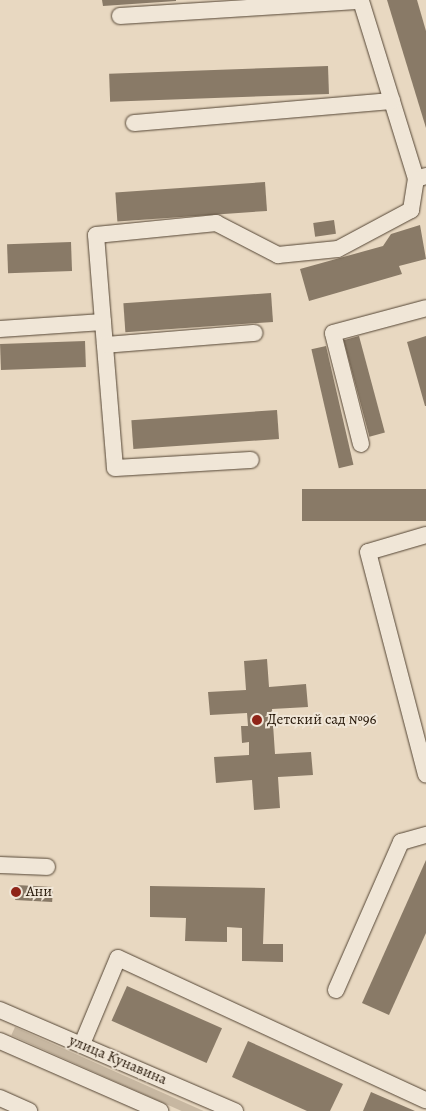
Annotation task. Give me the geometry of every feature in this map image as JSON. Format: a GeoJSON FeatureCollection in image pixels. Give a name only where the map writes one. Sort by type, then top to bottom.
{"type":"FeatureCollection","features":[{"type":"Feature","properties":{"kind":"street"},"geometry":{"type":"LineString","coordinates":[[120,16],[361,1],[392,101],[421,177],[411,210],[338,249],[278,255],[216,223],[96,235],[115,468],[252,460]]}},
{"type":"Feature","properties":{"kind":"street"},"geometry":{"type":"LineString","coordinates":[[134,123],[392,101]]}},
{"type":"Feature","properties":{"kind":"street"},"geometry":{"type":"LineString","coordinates":[[361,444],[333,333],[426,308]]}},
{"type":"Feature","properties":{"kind":"street"},"geometry":{"type":"LineString","coordinates":[[0,329],[103,322]]}},
{"type":"Feature","properties":{"kind":"street"},"geometry":{"type":"LineString","coordinates":[[105,345],[255,333]]}},
{"type":"Feature","properties":{"kind":"street"},"geometry":{"type":"LineString","coordinates":[[426,535],[368,552],[426,776]]}},
{"type":"Feature","properties":{"kind":"street"},"geometry":{"type":"LineString","coordinates":[[336,990],[401,842],[426,835]]}},
{"type":"Feature","properties":{"kind":"street"},"geometry":{"type":"LineString","coordinates":[[0,865],[47,867]]}},
{"type":"Feature","properties":{"kind":"street"},"geometry":{"type":"LineString","coordinates":[[82,1044],[118,958],[426,1100]]}},
{"type":"Feature","properties":{"kind":"street","name":"улица Кунавина"},"geometry":{"type":"LineString","coordinates":[[0,1010],[236,1111]]}},
{"type":"Feature","properties":{"kind":"street","name":"улица Кунавина"},"geometry":{"type":"LineString","coordinates":[[0,1041],[160,1111]]}},
{"type":"Feature","properties":{"kind":"street"},"geometry":{"type":"LineString","coordinates":[[0,1098],[30,1111]]}},
{"type":"Feature","properties":{"kind":"shaded area"},"geometry":{"type":"Polygon","coordinates":[[[15,1027],[204,1111],[182,1111],[11,1035],[15,1027]]]}},
{"type":"Feature","properties":{"kind":"building"},"geometry":{"type":"Polygon","coordinates":[[[102,0],[176,0],[176,1],[103,6],[102,0]]]}},
{"type":"Feature","properties":{"kind":"building"},"geometry":{"type":"Polygon","coordinates":[[[387,0],[417,0],[426,31],[426,128],[387,0]]]}},
{"type":"Feature","properties":{"kind":"building"},"geometry":{"type":"Polygon","coordinates":[[[328,66],[329,94],[110,102],[109,74],[328,66]]]}},
{"type":"Feature","properties":{"kind":"building"},"geometry":{"type":"Polygon","coordinates":[[[265,182],[267,211],[117,221],[115,192],[265,182]]]}},
{"type":"Feature","properties":{"kind":"building"},"geometry":{"type":"Polygon","coordinates":[[[334,220],[336,234],[315,237],[313,223],[334,220]]]}},
{"type":"Feature","properties":{"kind":"building"},"geometry":{"type":"Polygon","coordinates":[[[420,225],[426,259],[399,266],[402,274],[309,301],[300,269],[383,246],[391,234],[420,225]]]}},
{"type":"Feature","properties":{"kind":"building"},"geometry":{"type":"Polygon","coordinates":[[[71,242],[72,271],[8,273],[7,244],[71,242]]]}},
{"type":"Feature","properties":{"kind":"building"},"geometry":{"type":"Polygon","coordinates":[[[271,293],[273,322],[125,332],[123,303],[271,293]]]}},
{"type":"Feature","properties":{"kind":"building"},"geometry":{"type":"Polygon","coordinates":[[[359,336],[385,433],[369,437],[344,340],[359,336]]]}},
{"type":"Feature","properties":{"kind":"building"},"geometry":{"type":"Polygon","coordinates":[[[426,336],[426,406],[425,406],[407,342],[426,336]]]}},
{"type":"Feature","properties":{"kind":"building"},"geometry":{"type":"Polygon","coordinates":[[[85,341],[86,367],[1,370],[0,344],[85,341]]]}},
{"type":"Feature","properties":{"kind":"building"},"geometry":{"type":"Polygon","coordinates":[[[326,346],[353,465],[339,468],[311,349],[326,346]]]}},
{"type":"Feature","properties":{"kind":"building"},"geometry":{"type":"Polygon","coordinates":[[[277,410],[279,439],[133,449],[131,420],[277,410]]]}},
{"type":"Feature","properties":{"kind":"building"},"geometry":{"type":"Polygon","coordinates":[[[302,489],[426,489],[426,521],[302,521],[302,489]]]}},
{"type":"Feature","properties":{"kind":"building"},"geometry":{"type":"Polygon","coordinates":[[[267,659],[269,687],[306,684],[308,707],[272,709],[275,754],[311,752],[313,775],[278,777],[280,808],[254,810],[252,780],[216,783],[214,757],[249,755],[249,742],[242,743],[241,726],[248,726],[247,713],[210,715],[208,692],[246,690],[244,661],[267,659]]]}},
{"type":"Feature","properties":{"kind":"building"},"geometry":{"type":"Polygon","coordinates":[[[426,860],[426,933],[389,1015],[362,1003],[426,860]]]}},
{"type":"Feature","properties":{"kind":"building"},"geometry":{"type":"Polygon","coordinates":[[[16,885],[53,887],[52,902],[15,900],[16,885]]]}},
{"type":"Feature","properties":{"kind":"building"},"geometry":{"type":"Polygon","coordinates":[[[150,886],[265,888],[263,944],[283,944],[283,962],[242,961],[242,928],[227,927],[227,942],[185,941],[186,918],[150,917],[150,886]]]}},
{"type":"Feature","properties":{"kind":"building"},"geometry":{"type":"Polygon","coordinates":[[[127,986],[222,1028],[207,1063],[112,1021],[127,986]]]}},
{"type":"Feature","properties":{"kind":"building"},"geometry":{"type":"Polygon","coordinates":[[[248,1041],[343,1084],[330,1111],[307,1111],[232,1077],[248,1041]]]}},
{"type":"Feature","properties":{"kind":"building"},"geometry":{"type":"Polygon","coordinates":[[[371,1092],[415,1111],[363,1111],[371,1092]]]}},
{"type":"Feature","properties":{"kind":"place","name":"Детский сад №96"},"geometry":{"type":"Point","coordinates":[257,720]}},
{"type":"Feature","properties":{"kind":"place","name":"Ани"},"geometry":{"type":"Point","coordinates":[16,892]}}]}
